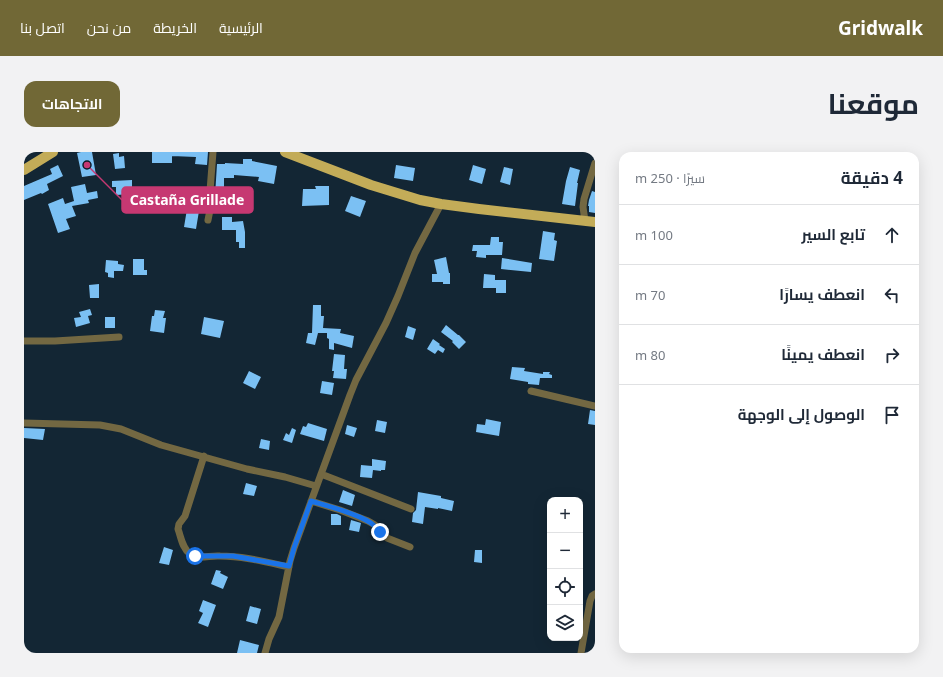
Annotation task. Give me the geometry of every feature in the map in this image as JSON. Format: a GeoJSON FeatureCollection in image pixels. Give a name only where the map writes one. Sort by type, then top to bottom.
{"type":"FeatureCollection","features":[{"type":"Feature","properties":{"kind":"main road"},"geometry":{"type":"LineString","coordinates":[[24,170],[53,152]]}},
{"type":"Feature","properties":{"kind":"main road"},"geometry":{"type":"LineString","coordinates":[[285,152],[371,185],[420,200],[441,204],[595,222]]}},
{"type":"Feature","properties":{"kind":"street"},"geometry":{"type":"LineString","coordinates":[[208,220],[210,210],[213,152]]}},
{"type":"Feature","properties":{"kind":"street"},"geometry":{"type":"LineString","coordinates":[[584,221],[583,203],[595,163]]}},
{"type":"Feature","properties":{"kind":"street"},"geometry":{"type":"LineString","coordinates":[[265,653],[269,638],[279,617],[294,548],[350,395],[356,380],[386,324],[415,253],[441,204]]}},
{"type":"Feature","properties":{"kind":"street"},"geometry":{"type":"LineString","coordinates":[[24,341],[119,338]]}},
{"type":"Feature","properties":{"kind":"street"},"geometry":{"type":"LineString","coordinates":[[531,391],[595,406]]}},
{"type":"Feature","properties":{"kind":"street"},"geometry":{"type":"LineString","coordinates":[[24,423],[112,426],[161,445],[247,469],[285,477],[316,486]]}},
{"type":"Feature","properties":{"kind":"street"},"geometry":{"type":"LineString","coordinates":[[204,456],[186,516],[178,526],[185,549],[190,554],[195,556],[233,556],[289,566]]}},
{"type":"Feature","properties":{"kind":"street"},"geometry":{"type":"LineString","coordinates":[[321,474],[411,509]]}},
{"type":"Feature","properties":{"kind":"street"},"geometry":{"type":"LineString","coordinates":[[311,501],[347,512],[368,521],[387,538],[410,547]]}},
{"type":"Feature","properties":{"kind":"street"},"geometry":{"type":"LineString","coordinates":[[581,653],[590,601],[592,596],[595,594]]}},
{"type":"Feature","properties":{"kind":"building"},"geometry":{"type":"Polygon","coordinates":[[[92,152],[96,175],[82,177],[77,153],[92,152]]]}},
{"type":"Feature","properties":{"kind":"building"},"geometry":{"type":"Polygon","coordinates":[[[152,152],[172,152],[172,163],[152,163],[152,152]]]}},
{"type":"Feature","properties":{"kind":"building"},"geometry":{"type":"Polygon","coordinates":[[[172,152],[208,152],[207,165],[195,164],[196,157],[172,156],[172,152]]]}},
{"type":"Feature","properties":{"kind":"building"},"geometry":{"type":"Polygon","coordinates":[[[119,153],[119,157],[124,156],[125,168],[115,169],[113,154],[119,153]]]}},
{"type":"Feature","properties":{"kind":"building"},"geometry":{"type":"Polygon","coordinates":[[[243,159],[252,159],[252,161],[277,166],[274,184],[258,181],[259,177],[234,175],[234,178],[224,178],[224,197],[215,196],[217,164],[243,164],[243,159]]]}},
{"type":"Feature","properties":{"kind":"building"},"geometry":{"type":"Polygon","coordinates":[[[58,165],[63,176],[47,184],[49,190],[24,200],[24,186],[52,174],[50,169],[58,165]]]}},
{"type":"Feature","properties":{"kind":"building"},"geometry":{"type":"Polygon","coordinates":[[[396,165],[415,168],[413,181],[394,178],[396,165]]]}},
{"type":"Feature","properties":{"kind":"building"},"geometry":{"type":"Polygon","coordinates":[[[473,165],[486,169],[482,184],[469,180],[473,165]]]}},
{"type":"Feature","properties":{"kind":"building"},"geometry":{"type":"Polygon","coordinates":[[[504,167],[513,169],[510,185],[500,182],[504,167]]]}},
{"type":"Feature","properties":{"kind":"building"},"geometry":{"type":"Polygon","coordinates":[[[570,167],[580,170],[575,206],[562,204],[570,167]]]}},
{"type":"Feature","properties":{"kind":"building"},"geometry":{"type":"Polygon","coordinates":[[[132,180],[132,194],[116,195],[116,187],[112,187],[112,181],[132,180]]]}},
{"type":"Feature","properties":{"kind":"building"},"geometry":{"type":"Polygon","coordinates":[[[85,184],[87,193],[97,191],[98,198],[88,200],[89,203],[72,206],[76,216],[66,219],[70,229],[58,233],[48,204],[63,198],[65,204],[74,201],[71,187],[85,184]]]}},
{"type":"Feature","properties":{"kind":"building"},"geometry":{"type":"Polygon","coordinates":[[[315,186],[329,186],[329,205],[302,206],[303,189],[316,189],[315,186]]]}},
{"type":"Feature","properties":{"kind":"building"},"geometry":{"type":"Polygon","coordinates":[[[592,191],[595,192],[595,213],[589,212],[588,206],[592,191]]]}},
{"type":"Feature","properties":{"kind":"building"},"geometry":{"type":"Polygon","coordinates":[[[186,194],[192,195],[191,199],[201,200],[202,197],[205,198],[205,210],[199,211],[196,229],[184,227],[187,209],[184,209],[186,194]]]}},
{"type":"Feature","properties":{"kind":"building"},"geometry":{"type":"Polygon","coordinates":[[[351,196],[366,201],[360,217],[345,211],[351,196]]]}},
{"type":"Feature","properties":{"kind":"building"},"geometry":{"type":"Polygon","coordinates":[[[222,217],[232,217],[232,222],[243,221],[245,248],[239,248],[239,242],[236,242],[236,230],[222,230],[222,217]]]}},
{"type":"Feature","properties":{"kind":"building"},"geometry":{"type":"Polygon","coordinates":[[[543,231],[555,233],[554,240],[557,241],[554,261],[539,259],[543,231]]]}},
{"type":"Feature","properties":{"kind":"building"},"geometry":{"type":"Polygon","coordinates":[[[491,237],[499,237],[499,242],[503,242],[502,255],[486,255],[486,258],[476,257],[477,251],[472,251],[473,245],[490,245],[491,237]]]}},
{"type":"Feature","properties":{"kind":"building"},"geometry":{"type":"Polygon","coordinates":[[[446,257],[450,273],[450,284],[443,284],[443,282],[432,282],[432,274],[437,274],[434,260],[446,257]]]}},
{"type":"Feature","properties":{"kind":"building"},"geometry":{"type":"Polygon","coordinates":[[[502,258],[532,263],[531,272],[501,269],[502,258]]]}},
{"type":"Feature","properties":{"kind":"building"},"geometry":{"type":"Polygon","coordinates":[[[133,259],[144,259],[144,270],[147,270],[147,275],[133,275],[133,259]]]}},
{"type":"Feature","properties":{"kind":"building"},"geometry":{"type":"Polygon","coordinates":[[[106,260],[118,261],[118,264],[124,265],[123,271],[114,271],[114,278],[108,277],[108,273],[105,272],[106,260]]]}},
{"type":"Feature","properties":{"kind":"building"},"geometry":{"type":"Polygon","coordinates":[[[484,274],[495,275],[495,280],[506,280],[506,293],[496,293],[496,288],[483,288],[484,274]]]}},
{"type":"Feature","properties":{"kind":"building"},"geometry":{"type":"Polygon","coordinates":[[[99,284],[99,298],[90,298],[89,285],[99,284]]]}},
{"type":"Feature","properties":{"kind":"building"},"geometry":{"type":"Polygon","coordinates":[[[313,305],[321,305],[321,316],[324,316],[323,328],[341,329],[340,333],[354,336],[352,348],[334,343],[334,350],[329,349],[329,339],[327,338],[327,333],[318,333],[315,345],[306,343],[308,333],[312,333],[313,305]]]}},
{"type":"Feature","properties":{"kind":"building"},"geometry":{"type":"Polygon","coordinates":[[[90,309],[92,315],[88,316],[90,323],[76,327],[74,318],[81,317],[79,312],[90,309]]]}},
{"type":"Feature","properties":{"kind":"building"},"geometry":{"type":"Polygon","coordinates":[[[155,310],[165,311],[163,318],[166,318],[164,333],[150,331],[152,316],[154,316],[155,310]]]}},
{"type":"Feature","properties":{"kind":"building"},"geometry":{"type":"Polygon","coordinates":[[[105,317],[115,317],[115,328],[105,328],[105,317]]]}},
{"type":"Feature","properties":{"kind":"building"},"geometry":{"type":"Polygon","coordinates":[[[204,317],[224,321],[220,338],[201,334],[204,317]]]}},
{"type":"Feature","properties":{"kind":"building"},"geometry":{"type":"Polygon","coordinates":[[[446,325],[466,342],[459,349],[452,342],[453,341],[441,332],[446,325]]]}},
{"type":"Feature","properties":{"kind":"building"},"geometry":{"type":"Polygon","coordinates":[[[408,326],[416,329],[413,340],[405,337],[408,326]]]}},
{"type":"Feature","properties":{"kind":"building"},"geometry":{"type":"Polygon","coordinates":[[[433,339],[445,349],[443,353],[438,350],[435,354],[427,349],[433,339]]]}},
{"type":"Feature","properties":{"kind":"building"},"geometry":{"type":"Polygon","coordinates":[[[334,354],[345,355],[344,369],[347,369],[346,379],[333,378],[334,371],[332,371],[334,354]]]}},
{"type":"Feature","properties":{"kind":"building"},"geometry":{"type":"Polygon","coordinates":[[[512,367],[525,368],[524,371],[543,374],[543,372],[550,372],[549,374],[552,375],[552,378],[540,378],[539,385],[528,384],[528,382],[510,379],[512,367]]]}},
{"type":"Feature","properties":{"kind":"building"},"geometry":{"type":"Polygon","coordinates":[[[249,371],[261,377],[255,389],[243,383],[249,371]]]}},
{"type":"Feature","properties":{"kind":"building"},"geometry":{"type":"Polygon","coordinates":[[[322,381],[334,383],[332,395],[320,393],[322,381]]]}},
{"type":"Feature","properties":{"kind":"building"},"geometry":{"type":"Polygon","coordinates":[[[590,410],[595,411],[595,425],[588,424],[590,410]]]}},
{"type":"Feature","properties":{"kind":"building"},"geometry":{"type":"Polygon","coordinates":[[[486,419],[501,422],[499,436],[476,432],[477,424],[485,425],[486,419]]]}},
{"type":"Feature","properties":{"kind":"building"},"geometry":{"type":"Polygon","coordinates":[[[377,420],[387,422],[385,433],[375,431],[377,420]]]}},
{"type":"Feature","properties":{"kind":"building"},"geometry":{"type":"Polygon","coordinates":[[[308,423],[327,429],[324,441],[300,434],[303,426],[306,427],[308,423]]]}},
{"type":"Feature","properties":{"kind":"building"},"geometry":{"type":"Polygon","coordinates":[[[347,425],[357,428],[354,437],[345,434],[347,425]]]}},
{"type":"Feature","properties":{"kind":"building"},"geometry":{"type":"Polygon","coordinates":[[[24,428],[45,429],[43,440],[24,438],[24,428]]]}},
{"type":"Feature","properties":{"kind":"building"},"geometry":{"type":"Polygon","coordinates":[[[292,428],[296,430],[292,443],[283,440],[286,433],[289,435],[292,428]]]}},
{"type":"Feature","properties":{"kind":"building"},"geometry":{"type":"Polygon","coordinates":[[[261,439],[270,441],[269,450],[259,448],[261,439]]]}},
{"type":"Feature","properties":{"kind":"building"},"geometry":{"type":"Polygon","coordinates":[[[372,459],[386,461],[385,470],[373,470],[372,478],[360,477],[361,465],[372,466],[372,459]]]}},
{"type":"Feature","properties":{"kind":"building"},"geometry":{"type":"Polygon","coordinates":[[[246,483],[257,486],[254,496],[243,494],[246,483]]]}},
{"type":"Feature","properties":{"kind":"building"},"geometry":{"type":"Polygon","coordinates":[[[343,490],[355,495],[352,506],[339,502],[343,490]]]}},
{"type":"Feature","properties":{"kind":"building"},"geometry":{"type":"Polygon","coordinates":[[[418,492],[441,496],[441,498],[454,501],[452,511],[425,507],[423,524],[412,522],[413,513],[416,510],[418,492]]]}},
{"type":"Feature","properties":{"kind":"building"},"geometry":{"type":"Polygon","coordinates":[[[331,514],[341,516],[341,525],[331,525],[331,514]]]}},
{"type":"Feature","properties":{"kind":"building"},"geometry":{"type":"Polygon","coordinates":[[[351,520],[361,523],[359,532],[349,530],[351,520]]]}},
{"type":"Feature","properties":{"kind":"building"},"geometry":{"type":"Polygon","coordinates":[[[164,547],[173,550],[169,565],[159,563],[164,547]]]}},
{"type":"Feature","properties":{"kind":"building"},"geometry":{"type":"Polygon","coordinates":[[[475,550],[482,550],[482,563],[474,562],[475,550]]]}},
{"type":"Feature","properties":{"kind":"building"},"geometry":{"type":"Polygon","coordinates":[[[216,570],[221,571],[220,573],[228,577],[223,589],[211,584],[216,570]]]}},
{"type":"Feature","properties":{"kind":"building"},"geometry":{"type":"Polygon","coordinates":[[[203,600],[216,605],[208,627],[198,623],[203,613],[199,611],[203,600]]]}},
{"type":"Feature","properties":{"kind":"building"},"geometry":{"type":"Polygon","coordinates":[[[250,606],[261,609],[257,624],[246,621],[250,606]]]}},
{"type":"Feature","properties":{"kind":"building"},"geometry":{"type":"Polygon","coordinates":[[[240,640],[259,645],[257,653],[237,653],[240,640]]]}},
{"type":"Feature","properties":{"kind":"place","name":"Castaña Grillade"},"geometry":{"type":"Point","coordinates":[87,165]}},
{"type":"Feature","properties":{"kind":"route"},"geometry":{"type":"LineString","coordinates":[[195,556],[233,556],[289,566],[311,501],[355,515],[371,523],[380,532]]}}]}
